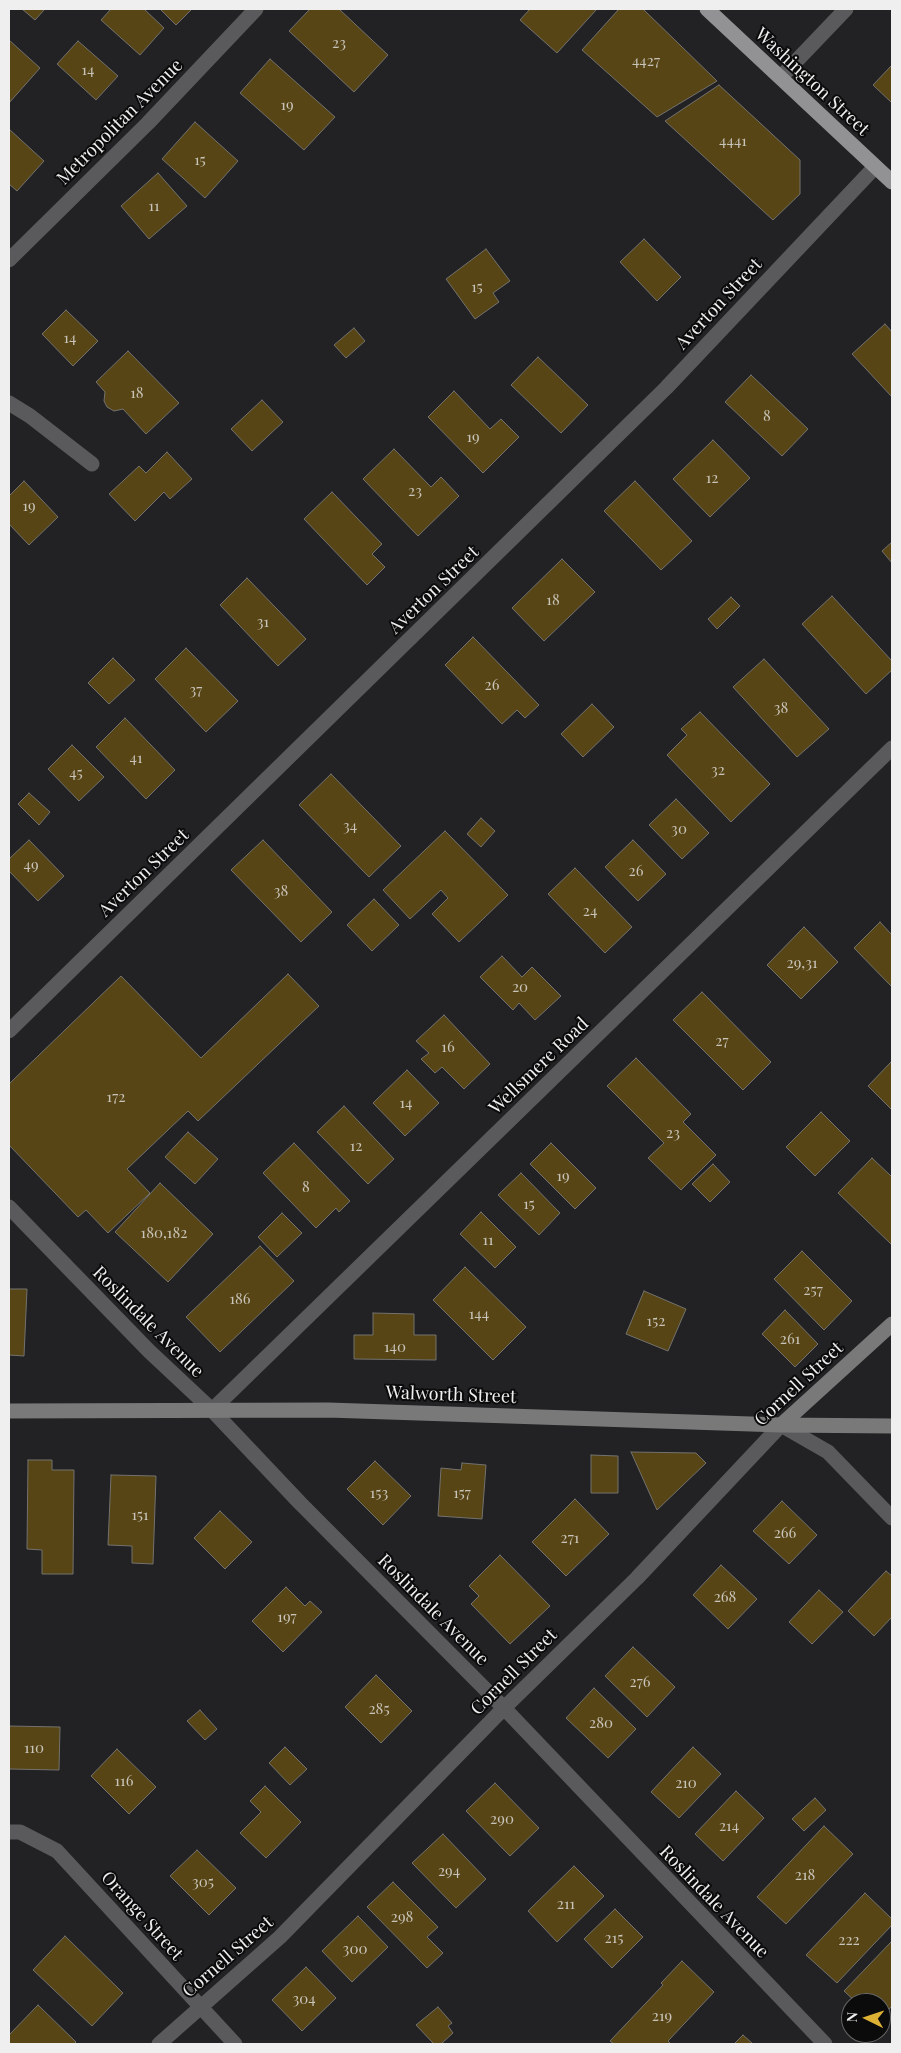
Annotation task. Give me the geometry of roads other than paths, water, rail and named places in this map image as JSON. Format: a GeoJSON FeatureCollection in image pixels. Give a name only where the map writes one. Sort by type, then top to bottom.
{"type":"FeatureCollection","features":[{"type":"Feature","properties":{"kind":"main road","name":"Washington Street"},"geometry":{"type":"LineString","coordinates":[[707,9],[892,182]]}},
{"type":"Feature","properties":{"kind":"street","name":"Metropolitan Avenue"},"geometry":{"type":"LineString","coordinates":[[9,260],[148,123],[256,9]]}},
{"type":"Feature","properties":{"kind":"street"},"geometry":{"type":"LineString","coordinates":[[781,77],[846,9]]}},
{"type":"Feature","properties":{"kind":"street","name":"Averton Street"},"geometry":{"type":"LineString","coordinates":[[9,1031],[666,388],[875,167]]}},
{"type":"Feature","properties":{"kind":"street"},"geometry":{"type":"LineString","coordinates":[[9,403],[30,416],[92,464]]}},
{"type":"Feature","properties":{"kind":"street","name":"Wellsmere Road"},"geometry":{"type":"LineString","coordinates":[[212,1410],[892,748]]}},
{"type":"Feature","properties":{"kind":"street","name":"Roslindale Avenue"},"geometry":{"type":"LineString","coordinates":[[9,1207],[149,1351],[212,1410],[307,1510],[504,1708],[825,2044]]}},
{"type":"Feature","properties":{"kind":"street","name":"Cornell Street"},"geometry":{"type":"LineString","coordinates":[[159,2044],[280,1937],[504,1708],[637,1578],[781,1425],[892,1324]]}},
{"type":"Feature","properties":{"kind":"street","name":"Walworth Street"},"geometry":{"type":"LineString","coordinates":[[9,1411],[328,1410],[781,1425],[892,1426]]}},
{"type":"Feature","properties":{"kind":"street"},"geometry":{"type":"LineString","coordinates":[[781,1425],[828,1452],[892,1518]]}},
{"type":"Feature","properties":{"kind":"street","name":"Orange Street"},"geometry":{"type":"LineString","coordinates":[[9,1832],[20,1832],[57,1851],[199,2008],[235,2044]]}}]}
